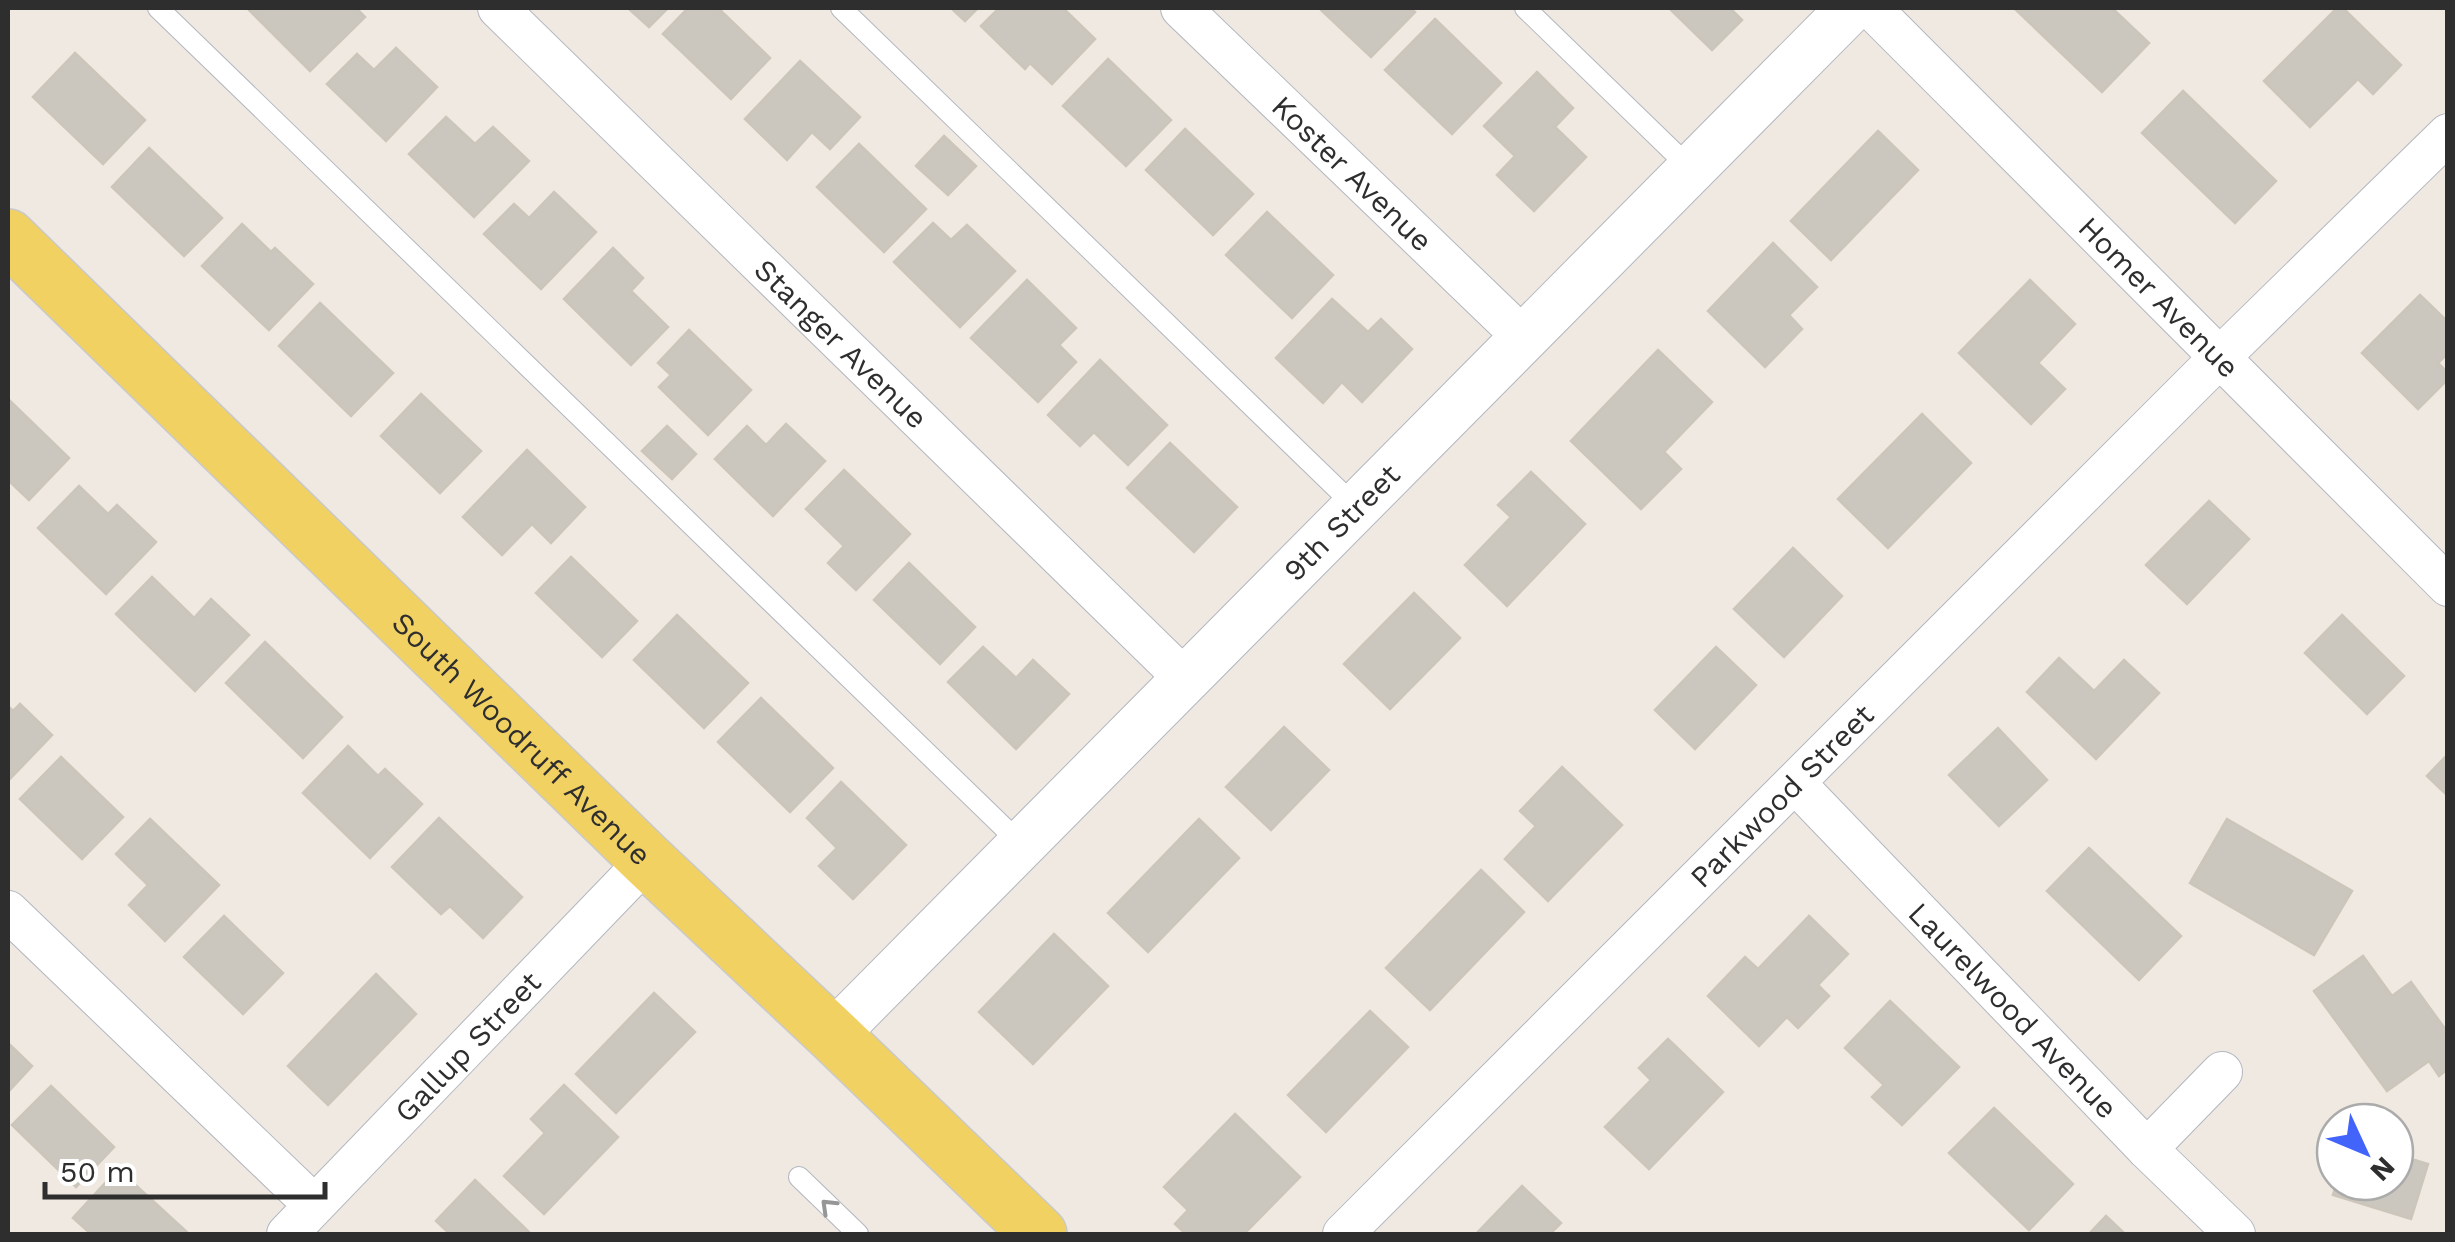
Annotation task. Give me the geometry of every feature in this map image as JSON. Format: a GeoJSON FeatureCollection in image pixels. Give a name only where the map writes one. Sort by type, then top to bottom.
{"type":"FeatureCollection","features":[{"type":"Feature","properties":{"kind":"main road","name":"South Woodruff Avenue"},"geometry":{"type":"LineString","coordinates":[[8,237],[647,860],[1038,1234]]}},
{"type":"Feature","properties":{"kind":"street","name":"Stanger Avenue"},"geometry":{"type":"LineString","coordinates":[[498,8],[1184,678]]}},
{"type":"Feature","properties":{"kind":"street","name":"Koster Avenue"},"geometry":{"type":"LineString","coordinates":[[1181,8],[1524,337]]}},
{"type":"Feature","properties":{"kind":"street","name":"9th Street"},"geometry":{"type":"LineString","coordinates":[[834,1035],[1851,8]]}},
{"type":"Feature","properties":{"kind":"street","name":"Homer Avenue"},"geometry":{"type":"LineString","coordinates":[[1871,8],[2448,586]]}},
{"type":"Feature","properties":{"kind":"street","name":"Parkwood Street"},"geometry":{"type":"LineString","coordinates":[[1343,1234],[2448,134]]}},
{"type":"Feature","properties":{"kind":"street","name":"Laurelwood Avenue"},"geometry":{"type":"LineString","coordinates":[[1795,783],[2147,1149],[2235,1234]]}},
{"type":"Feature","properties":{"kind":"street","name":"Gallup Street"},"geometry":{"type":"LineString","coordinates":[[301,1220],[647,860]]}},
{"type":"Feature","properties":{"kind":"street"},"geometry":{"type":"LineString","coordinates":[[8,910],[301,1220]]}},
{"type":"Feature","properties":{"kind":"street"},"geometry":{"type":"LineString","coordinates":[[2147,1149],[2222,1072]]}},
{"type":"Feature","properties":{"kind":"lane"},"geometry":{"type":"LineString","coordinates":[[158,8],[1022,845]]}},
{"type":"Feature","properties":{"kind":"lane"},"geometry":{"type":"LineString","coordinates":[[841,8],[1355,506]]}},
{"type":"Feature","properties":{"kind":"lane"},"geometry":{"type":"LineString","coordinates":[[1525,8],[1691,169]]}},
{"type":"Feature","properties":{"kind":"lane"},"geometry":{"type":"LineString","coordinates":[[799,1176],[858,1234]]}},
{"type":"Feature","properties":{"kind":"building"},"geometry":{"type":"Polygon","coordinates":[[[356,8],[365,17],[310,71],[248,9],[356,8]]]}},
{"type":"Feature","properties":{"kind":"building"},"geometry":{"type":"Polygon","coordinates":[[[628,8],[668,8],[649,27],[628,8]]]}},
{"type":"Feature","properties":{"kind":"building"},"geometry":{"type":"Polygon","coordinates":[[[688,8],[718,8],[770,58],[731,99],[663,34],[688,8]]]}},
{"type":"Feature","properties":{"kind":"building"},"geometry":{"type":"Polygon","coordinates":[[[951,8],[978,8],[965,21],[951,8]]]}},
{"type":"Feature","properties":{"kind":"building"},"geometry":{"type":"Polygon","coordinates":[[[999,8],[1063,8],[1095,39],[1052,84],[1030,63],[1025,69],[981,26],[999,8]]]}},
{"type":"Feature","properties":{"kind":"building"},"geometry":{"type":"Polygon","coordinates":[[[1319,8],[1410,8],[1415,12],[1371,57],[1319,8]]]}},
{"type":"Feature","properties":{"kind":"building"},"geometry":{"type":"Polygon","coordinates":[[[1669,8],[1730,8],[1742,20],[1712,50],[1669,8]]]}},
{"type":"Feature","properties":{"kind":"building"},"geometry":{"type":"Polygon","coordinates":[[[2014,8],[2112,8],[2149,43],[2102,92],[2014,8]]]}},
{"type":"Feature","properties":{"kind":"building"},"geometry":{"type":"Polygon","coordinates":[[[2337,8],[2343,8],[2401,65],[2373,94],[2358,79],[2310,127],[2264,81],[2337,8]]]}},
{"type":"Feature","properties":{"kind":"building"},"geometry":{"type":"Polygon","coordinates":[[[1435,19],[1501,83],[1452,134],[1385,70],[1435,19]]]}},
{"type":"Feature","properties":{"kind":"building"},"geometry":{"type":"Polygon","coordinates":[[[396,48],[437,87],[386,141],[327,84],[357,54],[374,70],[396,48]]]}},
{"type":"Feature","properties":{"kind":"building"},"geometry":{"type":"Polygon","coordinates":[[[75,53],[145,120],[103,164],[33,97],[75,53]]]}},
{"type":"Feature","properties":{"kind":"building"},"geometry":{"type":"Polygon","coordinates":[[[1108,59],[1171,120],[1126,166],[1063,106],[1108,59]]]}},
{"type":"Feature","properties":{"kind":"building"},"geometry":{"type":"Polygon","coordinates":[[[800,61],[860,117],[830,149],[812,132],[787,160],[745,119],[800,61]]]}},
{"type":"Feature","properties":{"kind":"building"},"geometry":{"type":"Polygon","coordinates":[[[1537,72],[1573,108],[1555,127],[1586,157],[1534,211],[1497,175],[1515,156],[1484,126],[1537,72]]]}},
{"type":"Feature","properties":{"kind":"building"},"geometry":{"type":"Polygon","coordinates":[[[2183,91],[2276,181],[2235,223],[2142,133],[2183,91]]]}},
{"type":"Feature","properties":{"kind":"building"},"geometry":{"type":"Polygon","coordinates":[[[446,117],[475,144],[493,127],[529,161],[474,217],[409,154],[446,117]]]}},
{"type":"Feature","properties":{"kind":"building"},"geometry":{"type":"Polygon","coordinates":[[[1185,129],[1253,194],[1213,235],[1146,170],[1185,129]]]}},
{"type":"Feature","properties":{"kind":"building"},"geometry":{"type":"Polygon","coordinates":[[[1878,131],[1918,170],[1831,260],[1791,221],[1878,131]]]}},
{"type":"Feature","properties":{"kind":"building"},"geometry":{"type":"Polygon","coordinates":[[[944,136],[976,166],[948,195],[916,166],[944,136]]]}},
{"type":"Feature","properties":{"kind":"building"},"geometry":{"type":"Polygon","coordinates":[[[859,144],[926,209],[884,252],[817,187],[859,144]]]}},
{"type":"Feature","properties":{"kind":"building"},"geometry":{"type":"Polygon","coordinates":[[[149,148],[222,218],[184,256],[112,187],[149,148]]]}},
{"type":"Feature","properties":{"kind":"building"},"geometry":{"type":"Polygon","coordinates":[[[554,192],[596,232],[541,289],[484,234],[514,204],[529,218],[554,192]]]}},
{"type":"Feature","properties":{"kind":"building"},"geometry":{"type":"Polygon","coordinates":[[[1267,212],[1333,275],[1292,318],[1226,255],[1267,212]]]}},
{"type":"Feature","properties":{"kind":"building"},"geometry":{"type":"Polygon","coordinates":[[[933,223],[951,240],[967,225],[1015,271],[960,327],[894,262],[933,223]]]}},
{"type":"Feature","properties":{"kind":"building"},"geometry":{"type":"Polygon","coordinates":[[[242,224],[313,284],[269,330],[202,266],[242,224]]]}},
{"type":"Feature","properties":{"kind":"building"},"geometry":{"type":"Polygon","coordinates":[[[1773,243],[1817,287],[1789,315],[1802,329],[1765,367],[1708,311],[1773,243]]]}},
{"type":"Feature","properties":{"kind":"building"},"geometry":{"type":"Polygon","coordinates":[[[613,248],[643,278],[631,291],[668,327],[631,365],[564,299],[613,248]]]}},
{"type":"Feature","properties":{"kind":"building"},"geometry":{"type":"Polygon","coordinates":[[[1027,280],[1076,328],[1059,345],[1076,362],[1038,402],[971,338],[1027,280]]]}},
{"type":"Feature","properties":{"kind":"building"},"geometry":{"type":"Polygon","coordinates":[[[2030,280],[2075,324],[2038,363],[2065,389],[2031,424],[1959,353],[2030,280]]]}},
{"type":"Feature","properties":{"kind":"building"},"geometry":{"type":"Polygon","coordinates":[[[2420,295],[2448,322],[2448,353],[2438,363],[2448,373],[2448,379],[2418,409],[2362,353],[2420,295]]]}},
{"type":"Feature","properties":{"kind":"building"},"geometry":{"type":"Polygon","coordinates":[[[1332,299],[1368,332],[1381,319],[1412,349],[1362,402],[1342,382],[1323,403],[1276,358],[1332,299]]]}},
{"type":"Feature","properties":{"kind":"building"},"geometry":{"type":"Polygon","coordinates":[[[320,303],[393,373],[351,416],[279,346],[320,303]]]}},
{"type":"Feature","properties":{"kind":"building"},"geometry":{"type":"Polygon","coordinates":[[[689,330],[751,390],[708,435],[659,387],[671,375],[658,363],[689,330]]]}},
{"type":"Feature","properties":{"kind":"building"},"geometry":{"type":"Polygon","coordinates":[[[1658,350],[1712,402],[1664,452],[1681,469],[1641,509],[1571,441],[1658,350]]]}},
{"type":"Feature","properties":{"kind":"building"},"geometry":{"type":"Polygon","coordinates":[[[1100,360],[1167,425],[1128,465],[1094,432],[1080,446],[1048,415],[1100,360]]]}},
{"type":"Feature","properties":{"kind":"building"},"geometry":{"type":"Polygon","coordinates":[[[421,394],[481,451],[440,493],[381,436],[421,394]]]}},
{"type":"Feature","properties":{"kind":"building"},"geometry":{"type":"Polygon","coordinates":[[[8,399],[69,458],[29,500],[8,480],[8,399]]]}},
{"type":"Feature","properties":{"kind":"building"},"geometry":{"type":"Polygon","coordinates":[[[1922,414],[1971,463],[1888,548],[1838,499],[1922,414]]]}},
{"type":"Feature","properties":{"kind":"building"},"geometry":{"type":"Polygon","coordinates":[[[786,424],[825,461],[773,516],[715,459],[747,426],[766,445],[786,424]]]}},
{"type":"Feature","properties":{"kind":"building"},"geometry":{"type":"Polygon","coordinates":[[[667,426],[696,454],[672,479],[642,451],[667,426]]]}},
{"type":"Feature","properties":{"kind":"building"},"geometry":{"type":"Polygon","coordinates":[[[1170,443],[1237,507],[1194,552],[1127,488],[1170,443]]]}},
{"type":"Feature","properties":{"kind":"building"},"geometry":{"type":"Polygon","coordinates":[[[527,450],[585,507],[551,543],[532,524],[502,555],[463,517],[527,450]]]}},
{"type":"Feature","properties":{"kind":"building"},"geometry":{"type":"Polygon","coordinates":[[[844,470],[910,534],[856,590],[828,563],[844,546],[806,509],[844,470]]]}},
{"type":"Feature","properties":{"kind":"building"},"geometry":{"type":"Polygon","coordinates":[[[1531,472],[1585,524],[1507,606],[1465,565],[1511,517],[1498,505],[1531,472]]]}},
{"type":"Feature","properties":{"kind":"building"},"geometry":{"type":"Polygon","coordinates":[[[79,486],[108,514],[117,505],[156,542],[106,594],[38,528],[79,486]]]}},
{"type":"Feature","properties":{"kind":"building"},"geometry":{"type":"Polygon","coordinates":[[[2209,501],[2249,539],[2187,604],[2146,565],[2209,501]]]}},
{"type":"Feature","properties":{"kind":"building"},"geometry":{"type":"Polygon","coordinates":[[[1793,548],[1842,596],[1784,657],[1734,609],[1793,548]]]}},
{"type":"Feature","properties":{"kind":"building"},"geometry":{"type":"Polygon","coordinates":[[[571,557],[637,621],[602,657],[536,593],[571,557]]]}},
{"type":"Feature","properties":{"kind":"building"},"geometry":{"type":"Polygon","coordinates":[[[909,563],[975,627],[940,664],[874,600],[909,563]]]}},
{"type":"Feature","properties":{"kind":"building"},"geometry":{"type":"Polygon","coordinates":[[[152,577],[194,618],[211,599],[249,635],[195,691],[116,614],[152,577]]]}},
{"type":"Feature","properties":{"kind":"building"},"geometry":{"type":"Polygon","coordinates":[[[1414,593],[1460,638],[1390,709],[1344,664],[1414,593]]]}},
{"type":"Feature","properties":{"kind":"building"},"geometry":{"type":"Polygon","coordinates":[[[677,615],[748,683],[704,728],[634,660],[677,615]]]}},
{"type":"Feature","properties":{"kind":"building"},"geometry":{"type":"Polygon","coordinates":[[[2342,615],[2404,676],[2367,714],[2305,653],[2342,615]]]}},
{"type":"Feature","properties":{"kind":"building"},"geometry":{"type":"Polygon","coordinates":[[[265,642],[342,717],[303,758],[226,683],[265,642]]]}},
{"type":"Feature","properties":{"kind":"building"},"geometry":{"type":"Polygon","coordinates":[[[983,647],[1016,678],[1033,660],[1069,694],[1016,749],[948,682],[983,647]]]}},
{"type":"Feature","properties":{"kind":"building"},"geometry":{"type":"Polygon","coordinates":[[[1716,647],[1756,685],[1695,749],[1655,710],[1716,647]]]}},
{"type":"Feature","properties":{"kind":"building"},"geometry":{"type":"Polygon","coordinates":[[[2059,658],[2094,691],[2124,660],[2159,693],[2096,759],[2027,692],[2059,658]]]}},
{"type":"Feature","properties":{"kind":"building"},"geometry":{"type":"Polygon","coordinates":[[[761,698],[833,768],[790,812],[718,742],[761,698]]]}},
{"type":"Feature","properties":{"kind":"building"},"geometry":{"type":"Polygon","coordinates":[[[20,704],[52,735],[8,781],[8,706],[13,711],[20,704]]]}},
{"type":"Feature","properties":{"kind":"building"},"geometry":{"type":"Polygon","coordinates":[[[1284,727],[1329,770],[1271,830],[1226,787],[1284,727]]]}},
{"type":"Feature","properties":{"kind":"building"},"geometry":{"type":"Polygon","coordinates":[[[1998,728],[2047,780],[1999,826],[1949,775],[1998,728]]]}},
{"type":"Feature","properties":{"kind":"building"},"geometry":{"type":"Polygon","coordinates":[[[348,746],[378,776],[385,769],[422,804],[370,858],[303,793],[348,746]]]}},
{"type":"Feature","properties":{"kind":"building"},"geometry":{"type":"Polygon","coordinates":[[[2448,754],[2448,796],[2427,776],[2448,754]]]}},
{"type":"Feature","properties":{"kind":"building"},"geometry":{"type":"Polygon","coordinates":[[[61,757],[123,817],[82,859],[20,799],[61,757]]]}},
{"type":"Feature","properties":{"kind":"building"},"geometry":{"type":"Polygon","coordinates":[[[1562,767],[1622,825],[1548,901],[1505,859],[1536,826],[1520,811],[1562,767]]]}},
{"type":"Feature","properties":{"kind":"building"},"geometry":{"type":"Polygon","coordinates":[[[841,782],[906,845],[853,899],[819,866],[837,848],[807,818],[841,782]]]}},
{"type":"Feature","properties":{"kind":"building"},"geometry":{"type":"Polygon","coordinates":[[[439,818],[522,897],[483,938],[450,906],[441,914],[392,867],[439,818]]]}},
{"type":"Feature","properties":{"kind":"building"},"geometry":{"type":"Polygon","coordinates":[[[150,819],[219,885],[165,941],[129,905],[148,885],[116,854],[150,819]]]}},
{"type":"Feature","properties":{"kind":"building"},"geometry":{"type":"Polygon","coordinates":[[[1199,819],[1239,858],[1148,952],[1108,913],[1199,819]]]}},
{"type":"Feature","properties":{"kind":"building"},"geometry":{"type":"Polygon","coordinates":[[[2227,819],[2352,891],[2314,955],[2190,883],[2227,819]]]}},
{"type":"Feature","properties":{"kind":"building"},"geometry":{"type":"Polygon","coordinates":[[[2089,848],[2181,936],[2139,980],[2047,891],[2089,848]]]}},
{"type":"Feature","properties":{"kind":"building"},"geometry":{"type":"Polygon","coordinates":[[[1481,870],[1524,912],[1430,1010],[1386,968],[1481,870]]]}},
{"type":"Feature","properties":{"kind":"building"},"geometry":{"type":"Polygon","coordinates":[[[224,916],[283,973],[243,1014],[184,957],[224,916]]]}},
{"type":"Feature","properties":{"kind":"building"},"geometry":{"type":"Polygon","coordinates":[[[1809,916],[1848,954],[1818,985],[1829,996],[1798,1028],[1787,1017],[1759,1046],[1708,996],[1745,957],[1758,969],[1809,916]]]}},
{"type":"Feature","properties":{"kind":"building"},"geometry":{"type":"Polygon","coordinates":[[[1054,934],[1108,986],[1033,1064],[979,1012],[1054,934]]]}},
{"type":"Feature","properties":{"kind":"building"},"geometry":{"type":"Polygon","coordinates":[[[2363,956],[2392,996],[2411,982],[2448,1033],[2448,1069],[2439,1076],[2429,1061],[2387,1091],[2314,991],[2363,956]]]}},
{"type":"Feature","properties":{"kind":"building"},"geometry":{"type":"Polygon","coordinates":[[[376,974],[416,1014],[328,1105],[288,1066],[376,974]]]}},
{"type":"Feature","properties":{"kind":"building"},"geometry":{"type":"Polygon","coordinates":[[[654,993],[695,1032],[616,1113],[576,1074],[654,993]]]}},
{"type":"Feature","properties":{"kind":"building"},"geometry":{"type":"Polygon","coordinates":[[[1890,1001],[1959,1067],[1902,1125],[1872,1097],[1884,1085],[1845,1048],[1890,1001]]]}},
{"type":"Feature","properties":{"kind":"building"},"geometry":{"type":"Polygon","coordinates":[[[1370,1011],[1408,1047],[1326,1132],[1288,1095],[1370,1011]]]}},
{"type":"Feature","properties":{"kind":"building"},"geometry":{"type":"Polygon","coordinates":[[[1668,1039],[1723,1092],[1649,1169],[1605,1127],[1651,1080],[1639,1068],[1668,1039]]]}},
{"type":"Feature","properties":{"kind":"building"},"geometry":{"type":"Polygon","coordinates":[[[8,1043],[32,1066],[8,1092],[8,1043]]]}},
{"type":"Feature","properties":{"kind":"building"},"geometry":{"type":"Polygon","coordinates":[[[564,1085],[618,1137],[544,1214],[504,1176],[545,1133],[531,1119],[564,1085]]]}},
{"type":"Feature","properties":{"kind":"building"},"geometry":{"type":"Polygon","coordinates":[[[51,1086],[114,1147],[76,1187],[12,1125],[51,1086]]]}},
{"type":"Feature","properties":{"kind":"building"},"geometry":{"type":"Polygon","coordinates":[[[1994,1108],[2073,1184],[2029,1230],[1949,1153],[1994,1108]]]}},
{"type":"Feature","properties":{"kind":"building"},"geometry":{"type":"Polygon","coordinates":[[[1235,1114],[1300,1177],[1244,1234],[1186,1234],[1175,1224],[1188,1210],[1164,1187],[1235,1114]]]}},
{"type":"Feature","properties":{"kind":"building"},"geometry":{"type":"Polygon","coordinates":[[[2415,1160],[2428,1164],[2411,1219],[2356,1202],[2415,1202],[2415,1160]]]}},
{"type":"Feature","properties":{"kind":"building"},"geometry":{"type":"Polygon","coordinates":[[[118,1169],[189,1234],[91,1234],[73,1218],[118,1169]]]}},
{"type":"Feature","properties":{"kind":"building"},"geometry":{"type":"Polygon","coordinates":[[[475,1180],[531,1234],[450,1234],[436,1221],[475,1180]]]}},
{"type":"Feature","properties":{"kind":"building"},"geometry":{"type":"Polygon","coordinates":[[[1522,1186],[1561,1223],[1550,1234],[1476,1234],[1522,1186]]]}},
{"type":"Feature","properties":{"kind":"building"},"geometry":{"type":"Polygon","coordinates":[[[2106,1216],[2125,1234],[2089,1234],[2106,1216]]]}}]}
